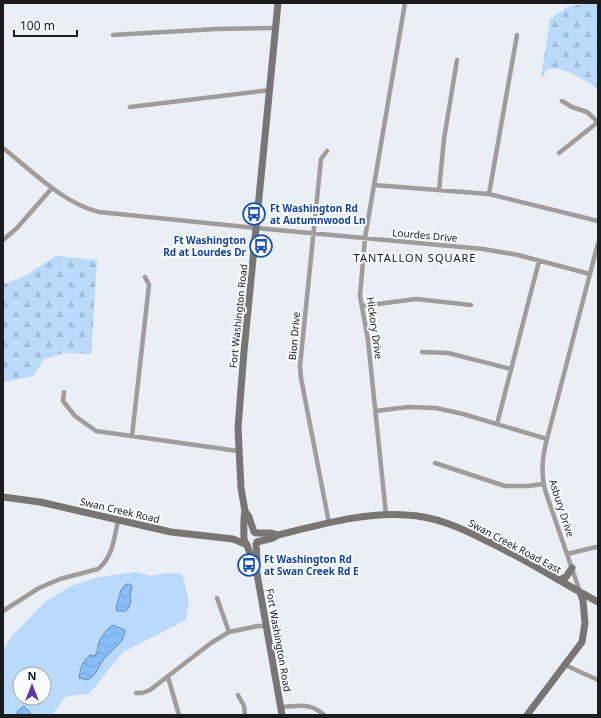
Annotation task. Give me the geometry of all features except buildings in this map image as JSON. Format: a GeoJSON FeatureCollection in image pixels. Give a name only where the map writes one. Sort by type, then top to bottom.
{"type":"FeatureCollection","features":[{"type":"Feature","properties":{"kind":"main road","name":"Fort Washington Road"},"geometry":{"type":"LineString","coordinates":[[278,3],[240,396],[238,450],[241,488],[245,512],[245,540],[256,568],[282,715]]}},
{"type":"Feature","properties":{"kind":"main road","name":"Swan Creek Road"},"geometry":{"type":"LineString","coordinates":[[3,497],[40,502],[171,532],[245,540]]}},
{"type":"Feature","properties":{"kind":"main road","name":"Fort Washington Road"},"geometry":{"type":"LineString","coordinates":[[245,512],[249,516],[255,533]]}},
{"type":"Feature","properties":{"kind":"main road","name":"Swan Creek Road East"},"geometry":{"type":"LineString","coordinates":[[255,533],[278,534],[366,516],[386,514],[414,515],[435,519],[450,524],[498,546],[598,602]]}},
{"type":"Feature","properties":{"kind":"main road"},"geometry":{"type":"LineString","coordinates":[[248,532],[255,533],[258,537],[257,543],[253,546],[245,540],[248,532]]}},
{"type":"Feature","properties":{"kind":"main road","name":"Swan Creek Road East"},"geometry":{"type":"LineString","coordinates":[[257,543],[273,538],[278,534]]}},
{"type":"Feature","properties":{"kind":"main road","name":"Fort Washington Road"},"geometry":{"type":"LineString","coordinates":[[256,568],[257,543]]}},
{"type":"Feature","properties":{"kind":"main road"},"geometry":{"type":"LineString","coordinates":[[559,580],[566,577],[572,568]]}},
{"type":"Feature","properties":{"kind":"main road","name":"Asbury Drive"},"geometry":{"type":"LineString","coordinates":[[527,715],[582,642],[585,623],[583,601],[580,592]]}},
{"type":"Feature","properties":{"kind":"street","name":"Hickory Drive"},"geometry":{"type":"LineString","coordinates":[[386,514],[368,340],[360,296],[365,238],[404,3]]}},
{"type":"Feature","properties":{"kind":"street"},"geometry":{"type":"LineString","coordinates":[[113,35],[216,29],[276,28]]}},
{"type":"Feature","properties":{"kind":"street"},"geometry":{"type":"LineString","coordinates":[[489,194],[517,35]]}},
{"type":"Feature","properties":{"kind":"street"},"geometry":{"type":"LineString","coordinates":[[439,190],[444,139],[457,60]]}},
{"type":"Feature","properties":{"kind":"street"},"geometry":{"type":"LineString","coordinates":[[130,107],[270,90]]}},
{"type":"Feature","properties":{"kind":"street"},"geometry":{"type":"LineString","coordinates":[[559,153],[598,122],[587,112],[562,101]]}},
{"type":"Feature","properties":{"kind":"street","name":"Lourdes Drive"},"geometry":{"type":"LineString","coordinates":[[3,148],[52,188],[72,202],[84,208],[99,212],[313,234],[483,249],[590,274]]}},
{"type":"Feature","properties":{"kind":"street","name":"Bion Drive"},"geometry":{"type":"LineString","coordinates":[[326,151],[321,159],[301,352],[301,378],[329,523]]}},
{"type":"Feature","properties":{"kind":"street"},"geometry":{"type":"LineString","coordinates":[[374,185],[489,194],[598,221]]}},
{"type":"Feature","properties":{"kind":"street"},"geometry":{"type":"LineString","coordinates":[[3,240],[17,228],[52,188]]}},
{"type":"Feature","properties":{"kind":"street","name":"Asbury Drive"},"geometry":{"type":"LineString","coordinates":[[580,592],[543,484],[543,458],[598,243]]}},
{"type":"Feature","properties":{"kind":"street"},"geometry":{"type":"LineString","coordinates":[[497,424],[538,261]]}},
{"type":"Feature","properties":{"kind":"street"},"geometry":{"type":"LineString","coordinates":[[132,436],[149,285],[145,277]]}},
{"type":"Feature","properties":{"kind":"street"},"geometry":{"type":"LineString","coordinates":[[362,306],[416,299],[472,305]]}},
{"type":"Feature","properties":{"kind":"street"},"geometry":{"type":"LineString","coordinates":[[422,352],[448,353],[511,368]]}},
{"type":"Feature","properties":{"kind":"street"},"geometry":{"type":"LineString","coordinates":[[64,392],[64,401],[75,416],[96,430],[238,450]]}},
{"type":"Feature","properties":{"kind":"street"},"geometry":{"type":"LineString","coordinates":[[376,411],[408,407],[430,407],[447,410],[547,438]]}},
{"type":"Feature","properties":{"kind":"street"},"geometry":{"type":"LineString","coordinates":[[435,463],[505,486],[543,484]]}},
{"type":"Feature","properties":{"kind":"street"},"geometry":{"type":"LineString","coordinates":[[3,610],[39,588],[60,579],[98,569],[103,565],[111,551],[118,521]]}},
{"type":"Feature","properties":{"kind":"street"},"geometry":{"type":"LineString","coordinates":[[567,554],[596,547]]}},
{"type":"Feature","properties":{"kind":"street"},"geometry":{"type":"LineString","coordinates":[[217,598],[229,632]]}},
{"type":"Feature","properties":{"kind":"street"},"geometry":{"type":"LineString","coordinates":[[136,693],[142,693],[150,690],[229,632],[258,626],[266,626]]}},
{"type":"Feature","properties":{"kind":"street"},"geometry":{"type":"LineString","coordinates":[[565,665],[598,680]]}},
{"type":"Feature","properties":{"kind":"street"},"geometry":{"type":"LineString","coordinates":[[168,677],[179,715]]}},
{"type":"Feature","properties":{"kind":"street"},"geometry":{"type":"LineString","coordinates":[[238,695],[244,706],[245,715]]}},
{"type":"Feature","properties":{"kind":"street"},"geometry":{"type":"LineString","coordinates":[[281,707],[309,706],[317,709],[324,715]]}},
{"type":"Feature","properties":{"kind":"green space"},"geometry":{"type":"Polygon","coordinates":[[[598,3],[598,89],[573,74],[559,69],[547,70],[541,78],[550,19],[567,7],[598,3]]]}},
{"type":"Feature","properties":{"kind":"green space"},"geometry":{"type":"Polygon","coordinates":[[[56,256],[97,260],[91,354],[64,353],[44,359],[33,376],[3,382],[3,284],[25,276],[56,256]]]}},
{"type":"Feature","properties":{"kind":"green space"},"geometry":{"type":"Polygon","coordinates":[[[136,572],[151,576],[166,573],[182,574],[189,601],[186,620],[123,652],[89,694],[66,696],[52,715],[3,715],[3,649],[6,647],[11,637],[46,601],[71,586],[98,577],[136,572]]]}},
{"type":"Feature","properties":{"kind":"water"},"geometry":{"type":"Polygon","coordinates":[[[126,584],[130,584],[132,586],[129,607],[126,611],[117,611],[116,608],[121,590],[126,584]]]}},
{"type":"Feature","properties":{"kind":"water"},"geometry":{"type":"Polygon","coordinates":[[[113,625],[125,630],[123,639],[103,660],[91,678],[88,680],[79,678],[83,663],[90,655],[94,656],[97,652],[98,644],[102,637],[113,625]]]}},
{"type":"Feature","properties":{"kind":"water"},"geometry":{"type":"Polygon","coordinates":[[[24,706],[32,715],[16,715],[24,706]]]}},
{"type":"Feature","properties":{"kind":"place","name":"Ft Washington Rd at Autumnwood Ln"},"geometry":{"type":"Point","coordinates":[254,214]}},
{"type":"Feature","properties":{"kind":"place","name":"Ft Washington Rd at Lourdes Dr"},"geometry":{"type":"Point","coordinates":[261,246]}},
{"type":"Feature","properties":{"kind":"place","name":"Ft Washington Rd at Swan Creek Rd E"},"geometry":{"type":"Point","coordinates":[249,565]}},
{"type":"Feature","properties":{"kind":"district","name":"TANTALLON SQUARE"},"geometry":{"type":"Point","coordinates":[415,257]}}]}
